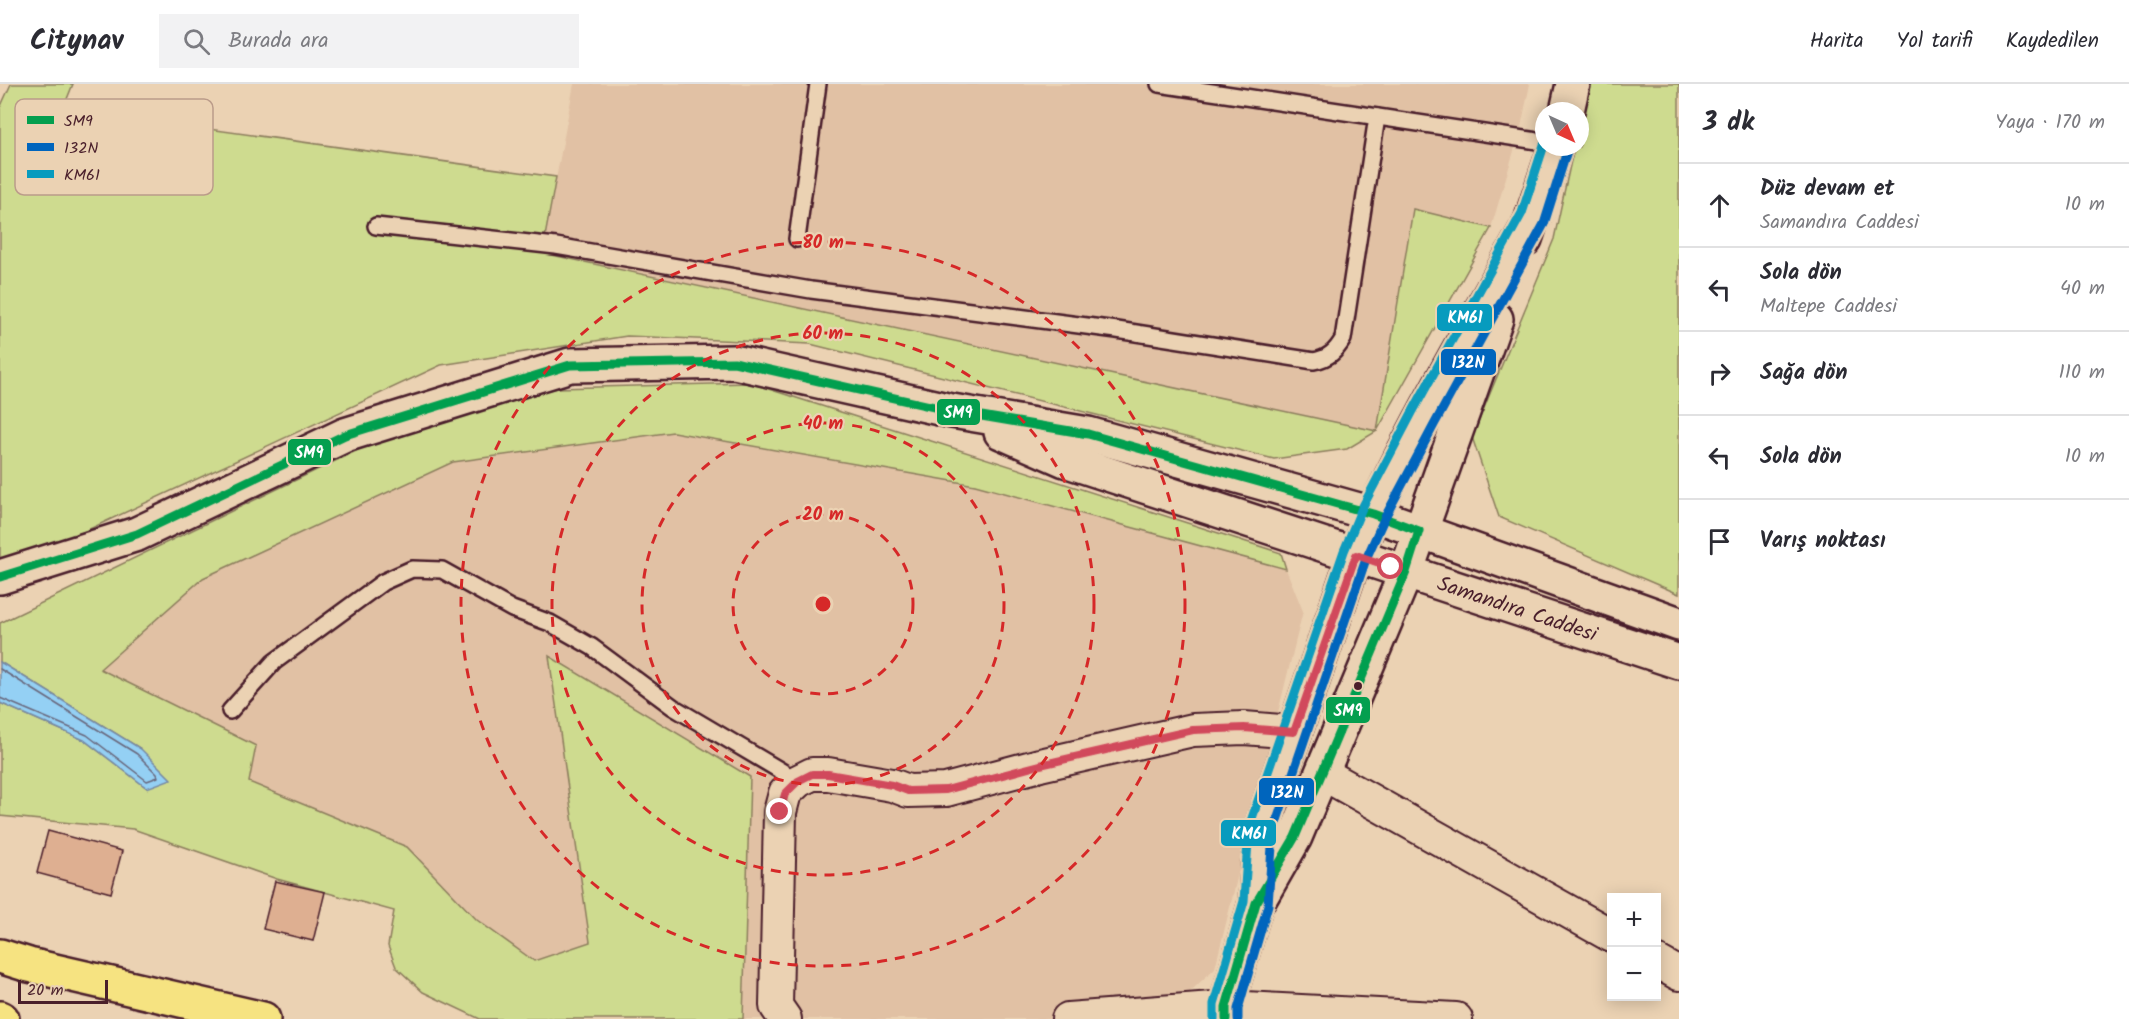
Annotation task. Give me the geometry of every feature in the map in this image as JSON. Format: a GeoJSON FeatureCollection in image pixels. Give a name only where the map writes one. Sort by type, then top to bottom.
{"type":"FeatureCollection","features":[{"type":"Feature","properties":{"kind":"highway"},"geometry":{"type":"LineString","coordinates":[[0,956],[29,965],[262,1019]]}},
{"type":"Feature","properties":{"kind":"main road"},"geometry":{"type":"LineString","coordinates":[[1569,102],[1573,84]]}},
{"type":"Feature","properties":{"kind":"main road"},"geometry":{"type":"LineString","coordinates":[[1256,903],[1295,837],[1406,572],[1553,156]]}},
{"type":"Feature","properties":{"kind":"main road"},"geometry":{"type":"LineString","coordinates":[[1226,1013],[1256,903],[1261,830],[1356,555],[1373,514],[1533,218]]}},
{"type":"Feature","properties":{"kind":"main road"},"geometry":{"type":"LineString","coordinates":[[0,577],[137,534],[345,435],[570,365],[734,362],[952,411]]}},
{"type":"Feature","properties":{"kind":"main road","name":"Samandıra Caddesi"},"geometry":{"type":"LineString","coordinates":[[952,411],[1088,434],[1373,514],[1679,624]]}},
{"type":"Feature","properties":{"kind":"main road","name":"Samandıra Caddesi"},"geometry":{"type":"LineString","coordinates":[[952,411],[1065,460],[1679,662]]}},
{"type":"Feature","properties":{"kind":"street"},"geometry":{"type":"LineString","coordinates":[[785,1019],[776,1006],[780,812],[785,794],[798,781],[812,774],[828,774],[892,785],[908,791],[946,790],[1040,765],[1193,730],[1244,728],[1294,732]]}},
{"type":"Feature","properties":{"kind":"street"},"geometry":{"type":"LineString","coordinates":[[1322,772],[1607,934]]}},
{"type":"Feature","properties":{"kind":"street"},"geometry":{"type":"LineString","coordinates":[[1661,964],[1679,974]]}},
{"type":"Feature","properties":{"kind":"street"},"geometry":{"type":"LineString","coordinates":[[1068,1019],[1226,1013],[1456,1019]]}},
{"type":"Feature","properties":{"kind":"lane"},"geometry":{"type":"LineString","coordinates":[[797,239],[818,84]]}},
{"type":"Feature","properties":{"kind":"lane"},"geometry":{"type":"LineString","coordinates":[[1159,84],[1535,141]]}},
{"type":"Feature","properties":{"kind":"lane"},"geometry":{"type":"LineString","coordinates":[[376,226],[556,246],[811,290],[1117,330],[1314,361],[1330,355],[1343,339],[1377,117]]}},
{"type":"Feature","properties":{"kind":"lane"},"geometry":{"type":"LineString","coordinates":[[230,711],[274,662],[383,582],[412,569],[442,570],[513,609],[550,623],[592,647],[673,707],[798,781]]}},
{"type":"Feature","properties":{"kind":"shaded area"},"geometry":{"type":"Polygon","coordinates":[[[574,84],[1530,84],[1521,127],[1491,228],[1413,210],[1377,431],[542,253],[574,84]]]}},
{"type":"Feature","properties":{"kind":"shaded area"},"geometry":{"type":"Polygon","coordinates":[[[673,432],[975,485],[1286,569],[1303,611],[1215,968],[1175,1006],[1067,1019],[743,1019],[750,777],[550,656],[590,942],[534,961],[477,920],[407,847],[249,782],[99,670],[203,578],[453,462],[673,432]]]}},
{"type":"Feature","properties":{"kind":"green space"},"geometry":{"type":"Polygon","coordinates":[[[11,84],[73,84],[67,99],[15,99],[15,195],[213,195],[213,130],[556,177],[542,253],[1377,431],[1347,449],[1274,459],[810,344],[627,336],[441,365],[36,554],[0,568],[0,108],[11,84]]]}},
{"type":"Feature","properties":{"kind":"green space"},"geometry":{"type":"Polygon","coordinates":[[[1588,84],[1679,84],[1679,594],[1499,517],[1472,437],[1554,239],[1572,156],[1589,156],[1589,102],[1584,102],[1588,84]]]}},
{"type":"Feature","properties":{"kind":"green space"},"geometry":{"type":"Polygon","coordinates":[[[1413,209],[1491,228],[1377,431],[1413,209]]]}},
{"type":"Feature","properties":{"kind":"green space"},"geometry":{"type":"Polygon","coordinates":[[[750,383],[1281,553],[1286,569],[975,485],[673,432],[453,462],[203,578],[100,669],[256,746],[249,782],[407,847],[477,920],[534,961],[590,942],[549,656],[750,777],[743,1019],[480,1019],[423,992],[396,967],[388,946],[394,911],[277,879],[133,829],[0,816],[0,703],[84,740],[147,788],[141,749],[0,662],[0,623],[422,419],[558,388],[750,383]]]}},
{"type":"Feature","properties":{"kind":"water"},"geometry":{"type":"Polygon","coordinates":[[[0,662],[141,749],[171,779],[147,788],[84,740],[0,703],[0,662]]]}},
{"type":"Feature","properties":{"kind":"building"},"geometry":{"type":"Polygon","coordinates":[[[48,831],[122,851],[111,893],[37,873],[48,831]]]}},
{"type":"Feature","properties":{"kind":"building"},"geometry":{"type":"Polygon","coordinates":[[[275,881],[325,892],[313,941],[263,929],[275,881]]]}},
{"type":"Feature","properties":{"kind":"transit line","name":"KM61"},"geometry":{"type":"LineString","coordinates":[[1214,1019],[1214,1004],[1244,901],[1249,827],[1344,551],[1362,508],[1413,411],[1522,213],[1540,156]]}},
{"type":"Feature","properties":{"kind":"transit line","name":"132N"},"geometry":{"type":"LineString","coordinates":[[1238,1019],[1238,1009],[1268,905],[1273,832],[1366,559],[1384,519],[1435,423],[1544,224],[1565,156]]}},
{"type":"Feature","properties":{"kind":"transit line","name":"SM9"},"geometry":{"type":"LineString","coordinates":[[0,577],[137,534],[345,435],[570,365],[734,362],[952,411],[1088,434],[1373,514],[1419,531],[1406,572],[1295,837],[1256,903],[1226,1007],[1226,1019]]}},
{"type":"Feature","properties":{"kind":"route"},"geometry":{"type":"LineString","coordinates":[[780,812],[785,794],[798,781],[812,774],[828,774],[892,785],[908,791],[946,790],[1040,765],[1193,730],[1244,728],[1294,732],[1356,555],[1391,567]]}}]}
